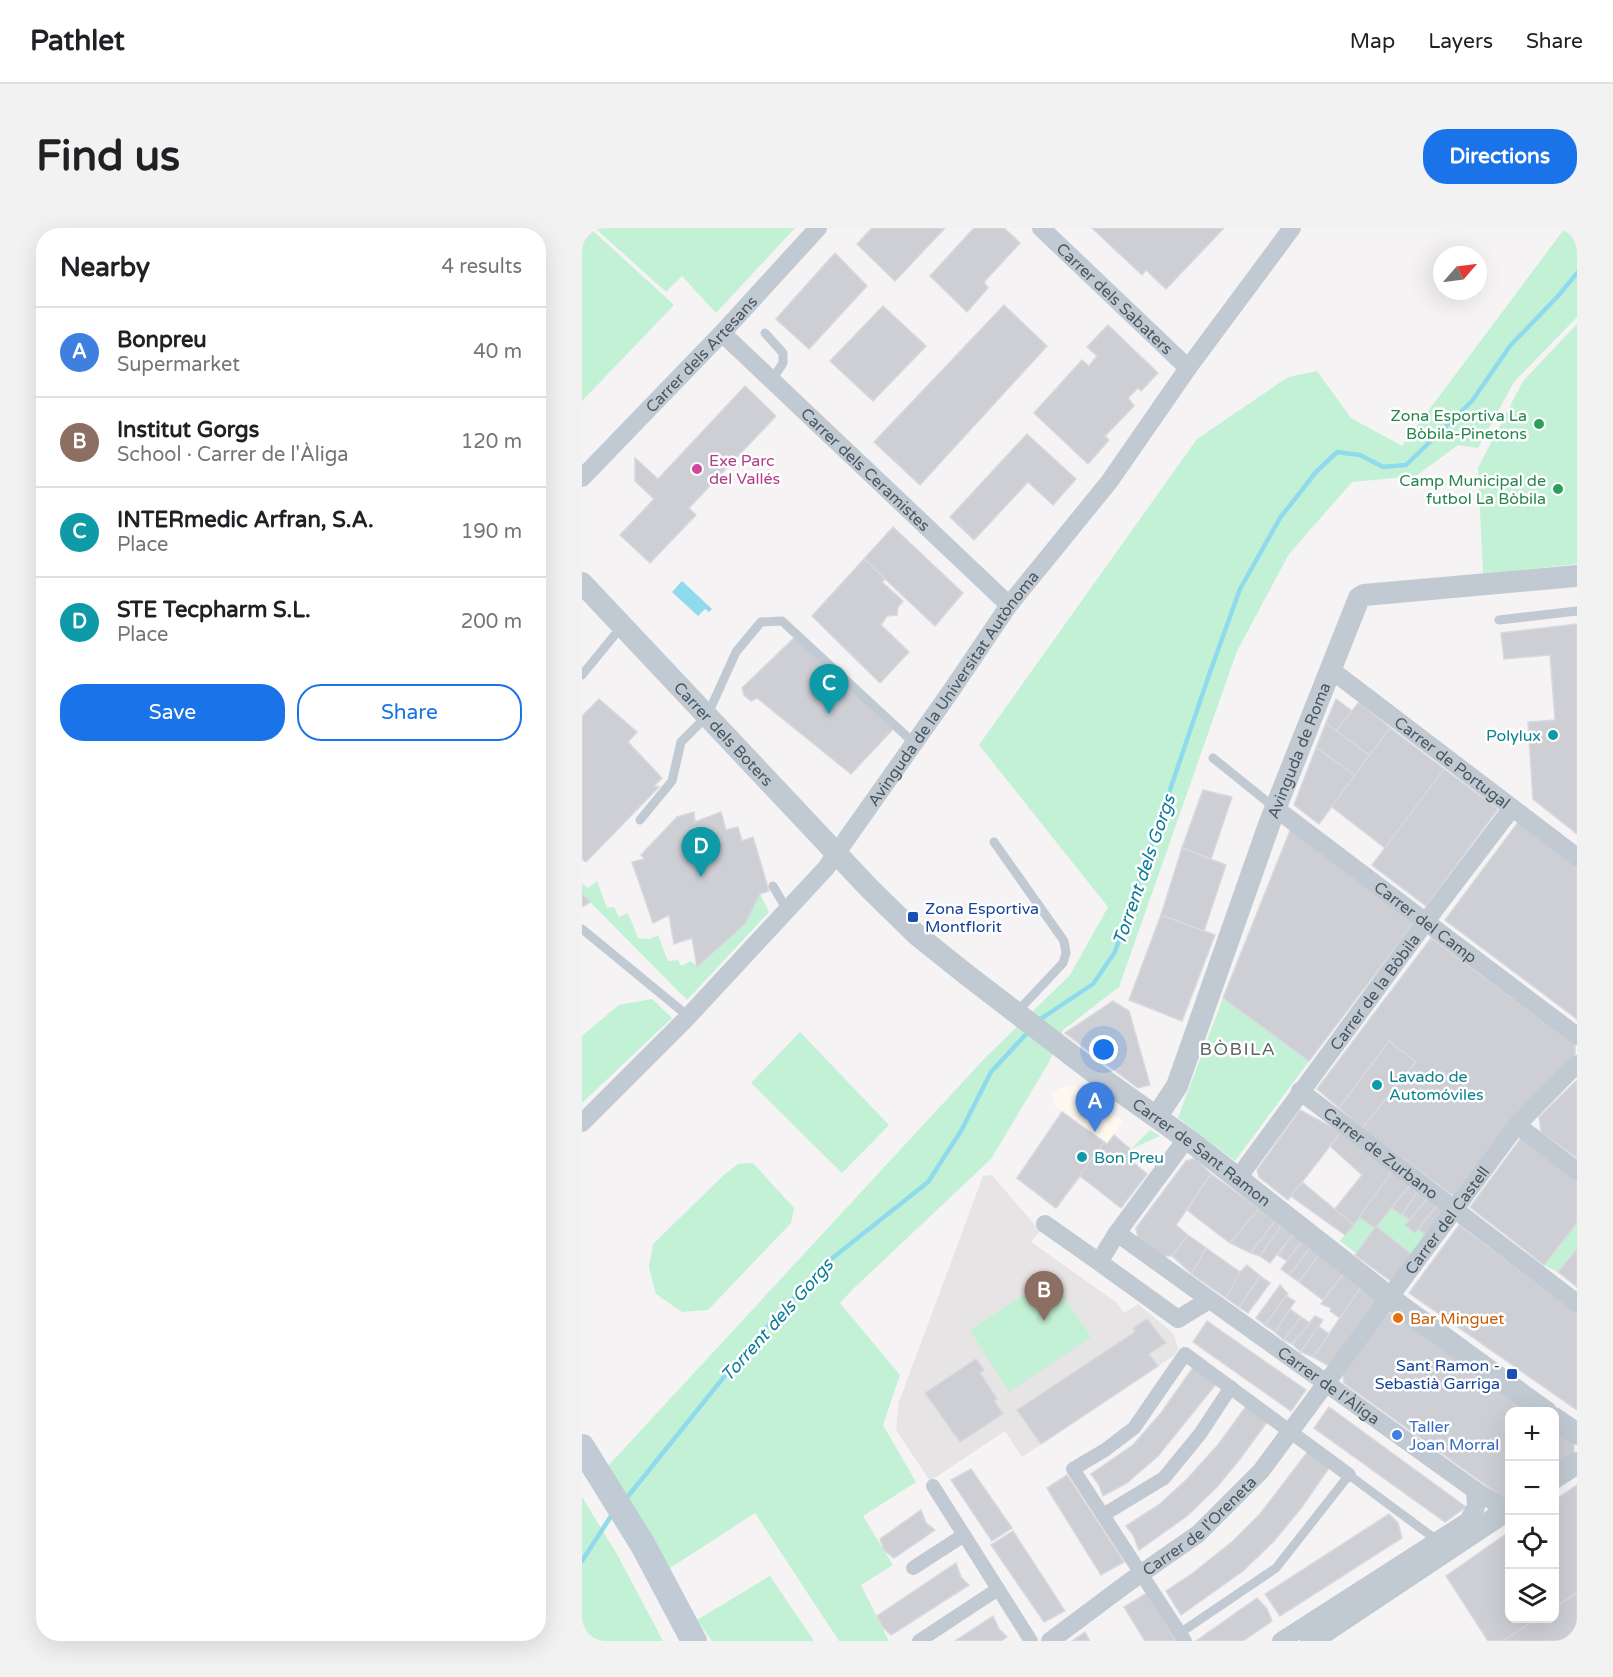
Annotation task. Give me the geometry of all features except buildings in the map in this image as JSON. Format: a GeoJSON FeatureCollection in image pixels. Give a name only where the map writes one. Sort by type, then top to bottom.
{"type":"FeatureCollection","features":[{"type":"Feature","properties":{"kind":"main road"},"geometry":{"type":"LineString","coordinates":[[582,1447],[653,1565],[694,1641]]}},
{"type":"Feature","properties":{"kind":"main road"},"geometry":{"type":"LineString","coordinates":[[653,1565],[683,1641]]}},
{"type":"Feature","properties":{"kind":"street","name":"Carrer dels Artesans"},"geometry":{"type":"LineString","coordinates":[[582,478],[722,333],[819,228]]}},
{"type":"Feature","properties":{"kind":"street","name":"Carrer dels Sabaters"},"geometry":{"type":"LineString","coordinates":[[1041,228],[1188,368]]}},
{"type":"Feature","properties":{"kind":"street","name":"Avinguda de la Universitat Autònoma"},"geometry":{"type":"LineString","coordinates":[[582,1123],[688,1017],[826,868],[915,744],[1009,605],[1109,482],[1188,368],[1292,228]]}},
{"type":"Feature","properties":{"kind":"street","name":"Carrer dels Ceramistes"},"geometry":{"type":"LineString","coordinates":[[722,333],[1009,605]]}},
{"type":"Feature","properties":{"kind":"street","name":"Avinguda de Roma"},"geometry":{"type":"LineString","coordinates":[[1160,1112],[1177,1086],[1275,808],[1359,598],[1364,595],[1577,576]]}},
{"type":"Feature","properties":{"kind":"street","name":"Carrer dels Boters"},"geometry":{"type":"LineString","coordinates":[[582,583],[866,884]]}},
{"type":"Feature","properties":{"kind":"street","name":"Carrer de Portugal"},"geometry":{"type":"LineString","coordinates":[[1330,669],[1577,857]]}},
{"type":"Feature","properties":{"kind":"street","name":"Carrer del Camp"},"geometry":{"type":"LineString","coordinates":[[1275,808],[1577,1036]]}},
{"type":"Feature","properties":{"kind":"street","name":"Carrer de la Bòbila"},"geometry":{"type":"LineString","coordinates":[[1238,1178],[1426,921],[1512,808]]}},
{"type":"Feature","properties":{"kind":"street","name":"Carrer de Sant Ramon"},"geometry":{"type":"LineString","coordinates":[[866,884],[917,935],[967,975],[1104,1080],[1160,1112],[1184,1136],[1388,1297],[1538,1407]]}},
{"type":"Feature","properties":{"kind":"street","name":"Carrer del Castell"},"geometry":{"type":"LineString","coordinates":[[1325,1384],[1517,1125],[1577,1064]]}},
{"type":"Feature","properties":{"kind":"street","name":"Carrer de Zurbano"},"geometry":{"type":"LineString","coordinates":[[1300,1092],[1577,1303]]}},
{"type":"Feature","properties":{"kind":"street"},"geometry":{"type":"LineString","coordinates":[[1517,1125],[1577,1171]]}},
{"type":"Feature","properties":{"kind":"street"},"geometry":{"type":"LineString","coordinates":[[1099,1262],[1117,1233],[1184,1142],[1184,1136]]}},
{"type":"Feature","properties":{"kind":"street"},"geometry":{"type":"LineString","coordinates":[[1045,1224],[1178,1319],[1209,1300]]}},
{"type":"Feature","properties":{"kind":"street","name":"Carrer de l'Àliga"},"geometry":{"type":"LineString","coordinates":[[1117,1233],[1475,1490],[1505,1507]]}},
{"type":"Feature","properties":{"kind":"street"},"geometry":{"type":"LineString","coordinates":[[1183,1637],[1073,1469],[1105,1450],[1134,1428],[1185,1354],[1349,1475]]}},
{"type":"Feature","properties":{"kind":"street","name":"Carrer de l'Oreneta"},"geometry":{"type":"LineString","coordinates":[[1050,1641],[1198,1534],[1261,1471],[1325,1384]]}},
{"type":"Feature","properties":{"kind":"street"},"geometry":{"type":"LineString","coordinates":[[1103,1515],[1164,1478],[1200,1434],[1231,1387]]}},
{"type":"Feature","properties":{"kind":"street"},"geometry":{"type":"LineString","coordinates":[[1559,1421],[1577,1434]]}},
{"type":"Feature","properties":{"kind":"street"},"geometry":{"type":"LineString","coordinates":[[1559,1475],[1577,1463]]}},
{"type":"Feature","properties":{"kind":"street"},"geometry":{"type":"LineString","coordinates":[[933,1486],[1031,1641]]}},
{"type":"Feature","properties":{"kind":"street"},"geometry":{"type":"LineString","coordinates":[[1281,1641],[1466,1523],[1473,1516],[1476,1507],[1475,1490]]}},
{"type":"Feature","properties":{"kind":"street"},"geometry":{"type":"LineString","coordinates":[[1311,1641],[1505,1512]]}},
{"type":"Feature","properties":{"kind":"street"},"geometry":{"type":"LineString","coordinates":[[913,1568],[964,1535]]}},
{"type":"Feature","properties":{"kind":"street"},"geometry":{"type":"LineString","coordinates":[[919,1641],[999,1589]]}},
{"type":"Feature","properties":{"kind":"lane"},"geometry":{"type":"LineString","coordinates":[[765,333],[783,352],[783,363],[772,380]]}},
{"type":"Feature","properties":{"kind":"lane"},"geometry":{"type":"LineString","coordinates":[[1499,620],[1577,611]]}},
{"type":"Feature","properties":{"kind":"lane"},"geometry":{"type":"LineString","coordinates":[[640,820],[672,781],[681,742],[707,716],[736,652],[761,622],[782,621],[915,744]]}},
{"type":"Feature","properties":{"kind":"lane"},"geometry":{"type":"LineString","coordinates":[[582,675],[622,626]]}},
{"type":"Feature","properties":{"kind":"lane"},"geometry":{"type":"LineString","coordinates":[[582,657],[590,665]]}},
{"type":"Feature","properties":{"kind":"lane"},"geometry":{"type":"LineString","coordinates":[[1213,758],[1275,808]]}},
{"type":"Feature","properties":{"kind":"lane"},"geometry":{"type":"LineString","coordinates":[[994,842],[1064,941],[1066,953],[1063,963],[1022,1016]]}},
{"type":"Feature","properties":{"kind":"lane"},"geometry":{"type":"LineString","coordinates":[[773,886],[788,910]]}},
{"type":"Feature","properties":{"kind":"lane"},"geometry":{"type":"LineString","coordinates":[[582,929],[688,1017]]}},
{"type":"Feature","properties":{"kind":"lane"},"geometry":{"type":"LineString","coordinates":[[1183,1637],[1276,1568],[1349,1475],[1438,1541]]}},
{"type":"Feature","properties":{"kind":"shaded area"},"geometry":{"type":"Polygon","coordinates":[[[1075,1086],[1123,1121],[1107,1144],[1054,1106],[1053,1095],[1059,1088],[1075,1086]]]}},
{"type":"Feature","properties":{"kind":"shaded area"},"geometry":{"type":"Polygon","coordinates":[[[992,1175],[1040,1231],[1031,1242],[1117,1303],[1124,1313],[1138,1304],[1174,1334],[1178,1349],[1175,1355],[1022,1457],[1005,1431],[930,1481],[896,1430],[899,1402],[983,1176],[992,1175]]]}},
{"type":"Feature","properties":{"kind":"green space"},"geometry":{"type":"Polygon","coordinates":[[[582,228],[590,228],[674,305],[582,401],[582,228]]]}},
{"type":"Feature","properties":{"kind":"green space"},"geometry":{"type":"Polygon","coordinates":[[[595,228],[795,228],[716,313],[682,276],[666,292],[595,228]]]}},
{"type":"Feature","properties":{"kind":"green space"},"geometry":{"type":"Polygon","coordinates":[[[1565,228],[1577,228],[1577,317],[1514,382],[1478,448],[1458,445],[1416,476],[1352,482],[1289,554],[1237,651],[1119,987],[1063,1030],[1048,1064],[991,1159],[840,1303],[900,1375],[883,1425],[916,1482],[863,1516],[893,1565],[861,1585],[889,1641],[839,1641],[755,1513],[667,1570],[608,1466],[985,1058],[1070,975],[1108,907],[979,745],[1197,439],[1288,377],[1317,371],[1351,418],[1402,446],[1565,228]]]}},
{"type":"Feature","properties":{"kind":"green space","name":"Zona Esportiva La Bòbila-Pinetons"},"geometry":{"type":"Polygon","coordinates":[[[1577,324],[1577,564],[1483,574],[1478,468],[1523,381],[1577,324]]]}},
{"type":"Feature","properties":{"kind":"green space"},"geometry":{"type":"Polygon","coordinates":[[[597,881],[607,908],[614,907],[619,917],[628,913],[638,938],[650,939],[658,935],[668,961],[678,960],[681,966],[691,961],[698,967],[745,924],[760,894],[769,912],[687,1000],[582,894],[582,883],[588,888],[597,881]]]}},
{"type":"Feature","properties":{"kind":"green space"},"geometry":{"type":"Polygon","coordinates":[[[1223,998],[1309,1061],[1235,1161],[1178,1118],[1223,998]]]}},
{"type":"Feature","properties":{"kind":"green space"},"geometry":{"type":"Polygon","coordinates":[[[652,999],[672,1018],[582,1103],[582,1036],[619,1005],[652,999]]]}},
{"type":"Feature","properties":{"kind":"green space"},"geometry":{"type":"Polygon","coordinates":[[[800,1032],[889,1125],[842,1173],[751,1083],[800,1032]]]}},
{"type":"Feature","properties":{"kind":"green space"},"geometry":{"type":"Polygon","coordinates":[[[1150,1130],[1160,1136],[1131,1149],[1150,1130]]]}},
{"type":"Feature","properties":{"kind":"green space"},"geometry":{"type":"Polygon","coordinates":[[[753,1163],[794,1208],[791,1223],[708,1310],[682,1312],[656,1294],[649,1267],[653,1244],[724,1175],[738,1164],[753,1163]]]}},
{"type":"Feature","properties":{"kind":"green space"},"geometry":{"type":"Polygon","coordinates":[[[1391,1208],[1410,1220],[1406,1225],[1415,1232],[1418,1229],[1427,1236],[1411,1254],[1376,1226],[1391,1208]]]}},
{"type":"Feature","properties":{"kind":"green space"},"geometry":{"type":"Polygon","coordinates":[[[1359,1217],[1375,1228],[1357,1254],[1340,1241],[1359,1217]]]}},
{"type":"Feature","properties":{"kind":"green space"},"geometry":{"type":"Polygon","coordinates":[[[1577,1223],[1577,1249],[1558,1272],[1544,1265],[1577,1223]]]}},
{"type":"Feature","properties":{"kind":"green space"},"geometry":{"type":"Polygon","coordinates":[[[1051,1277],[1091,1337],[1009,1392],[970,1330],[1051,1277]]]}},
{"type":"Feature","properties":{"kind":"green space"},"geometry":{"type":"Polygon","coordinates":[[[582,1497],[618,1556],[663,1641],[582,1641],[582,1497]]]}},
{"type":"Feature","properties":{"kind":"green space"},"geometry":{"type":"Polygon","coordinates":[[[770,1576],[814,1641],[712,1641],[697,1620],[770,1576]]]}},
{"type":"Feature","properties":{"kind":"water"},"geometry":{"type":"Polygon","coordinates":[[[682,581],[712,609],[709,612],[705,609],[698,616],[672,592],[682,581]]]}},
{"type":"Feature","properties":{"kind":"waterway","name":"Torrent dels Gorgs"},"geometry":{"type":"LineString","coordinates":[[1039,1020],[1093,984],[1115,952],[1240,589],[1280,518],[1316,472],[1337,452],[1360,455],[1383,467],[1406,465],[1472,401],[1510,346],[1577,273]]}},
{"type":"Feature","properties":{"kind":"waterway","name":"Torrent dels Gorgs"},"geometry":{"type":"LineString","coordinates":[[625,1500],[744,1352],[825,1264],[928,1182],[961,1131],[991,1072],[1029,1031]]}},
{"type":"Feature","properties":{"kind":"waterway","name":"Torrent dels Gorgs"},"geometry":{"type":"LineString","coordinates":[[582,1561],[613,1513]]}},
{"type":"Feature","properties":{"kind":"place","name":"Zona Esportiva La Bòbila-Pinetons"},"geometry":{"type":"Point","coordinates":[1539,424]}},
{"type":"Feature","properties":{"kind":"place","name":"Exe Parc del Vallés"},"geometry":{"type":"Point","coordinates":[697,469]}},
{"type":"Feature","properties":{"kind":"place","name":"Camp Municipal de futbol La Bòbila"},"geometry":{"type":"Point","coordinates":[1558,489]}},
{"type":"Feature","properties":{"kind":"place","name":"INTERmedic Arfran, S.A."},"geometry":{"type":"Point","coordinates":[829,714]}},
{"type":"Feature","properties":{"kind":"place","name":"Polylux"},"geometry":{"type":"Point","coordinates":[1553,735]}},
{"type":"Feature","properties":{"kind":"place","name":"STE Tecpharm S.L."},"geometry":{"type":"Point","coordinates":[701,877]}},
{"type":"Feature","properties":{"kind":"place","name":"Zona Esportiva Montflorit"},"geometry":{"type":"Point","coordinates":[913,917]}},
{"type":"Feature","properties":{"kind":"place","name":"Lavado de Automóviles"},"geometry":{"type":"Point","coordinates":[1377,1085]}},
{"type":"Feature","properties":{"kind":"place","name":"Bonpreu"},"geometry":{"type":"Point","coordinates":[1095,1132]}},
{"type":"Feature","properties":{"kind":"place","name":"Bon Preu"},"geometry":{"type":"Point","coordinates":[1082,1157]}},
{"type":"Feature","properties":{"kind":"place","name":"Bar Minguet"},"geometry":{"type":"Point","coordinates":[1398,1318]}},
{"type":"Feature","properties":{"kind":"place","name":"Institut Gorgs"},"geometry":{"type":"Point","coordinates":[1044,1321]}},
{"type":"Feature","properties":{"kind":"place","name":"Sant Ramon - Sebastià Garriga"},"geometry":{"type":"Point","coordinates":[1512,1374]}},
{"type":"Feature","properties":{"kind":"place","name":"Taller Joan Morral"},"geometry":{"type":"Point","coordinates":[1397,1435]}},
{"type":"Feature","properties":{"kind":"district","name":"BÒBILA"},"geometry":{"type":"Point","coordinates":[1238,1049]}}]}
